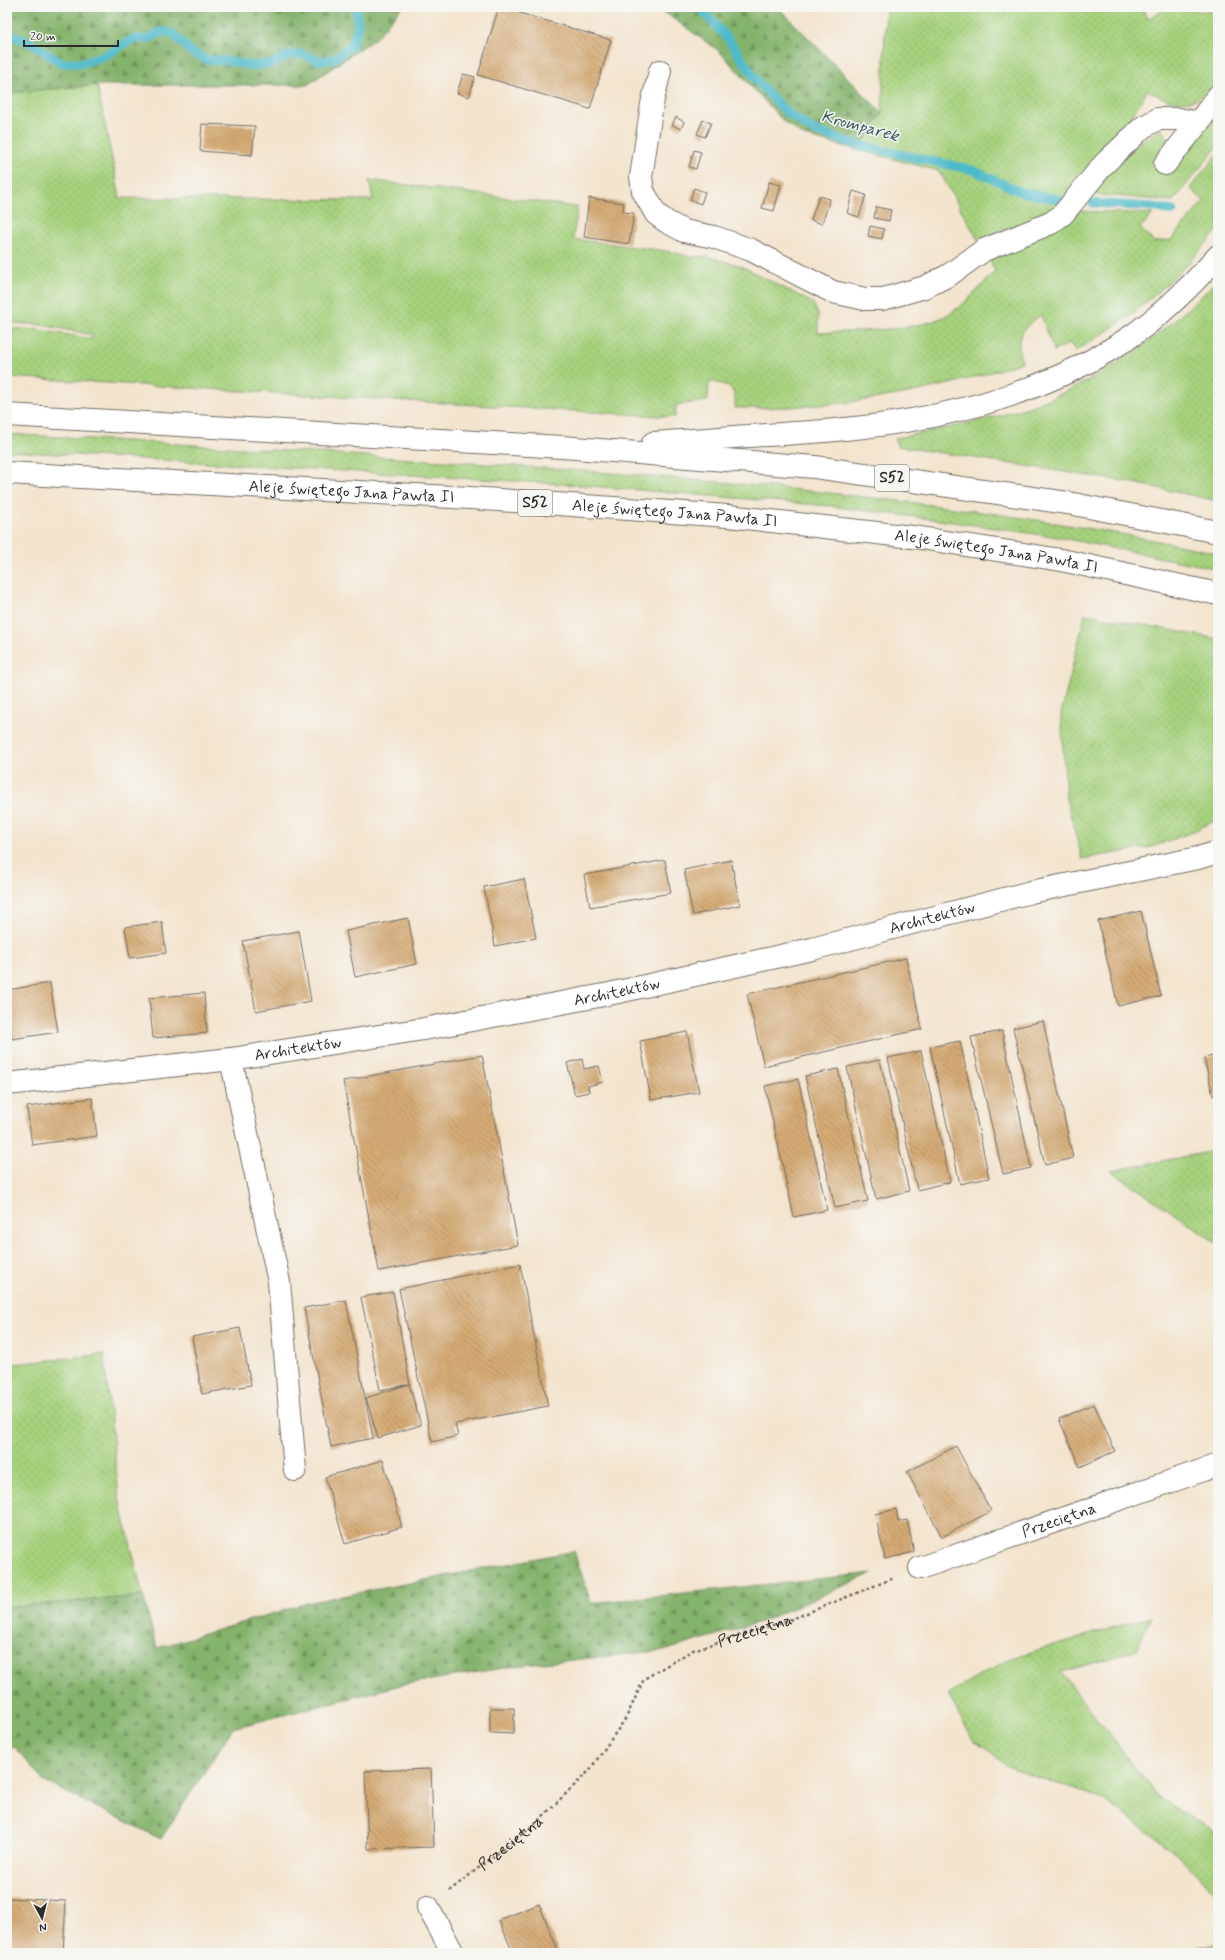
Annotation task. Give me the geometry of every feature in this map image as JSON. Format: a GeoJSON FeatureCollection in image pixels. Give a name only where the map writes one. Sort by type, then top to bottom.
{"type":"FeatureCollection","features":[{"type":"Feature","properties":{"kind":"main road"},"geometry":{"type":"LineString","coordinates":[[660,71],[650,111],[641,177],[643,191],[656,214],[684,231],[714,237],[751,250],[833,292],[865,299],[883,298],[924,287],[949,275],[984,250],[1051,223],[1063,214],[1103,165],[1130,138],[1148,124],[1158,119],[1179,119],[1198,123]]}},
{"type":"Feature","properties":{"kind":"main road"},"geometry":{"type":"LineString","coordinates":[[1165,164],[1218,96]]}},
{"type":"Feature","properties":{"kind":"main road"},"geometry":{"type":"LineString","coordinates":[[562,447],[676,442],[835,430],[887,424],[998,399],[1041,384],[1074,368],[1130,337],[1200,277],[1218,256]]}},
{"type":"Feature","properties":{"kind":"main road","name":"S52"},"geometry":{"type":"LineString","coordinates":[[7,415],[562,447],[815,467],[1068,503],[1218,532]]}},
{"type":"Feature","properties":{"kind":"main road","name":"Aleje świętego Jana Pawła II"},"geometry":{"type":"LineString","coordinates":[[7,473],[470,498],[728,516],[929,539],[1061,560],[1218,594]]}},
{"type":"Feature","properties":{"kind":"main road","name":"Architektów"},"geometry":{"type":"LineString","coordinates":[[7,1084],[231,1059],[424,1029],[609,994],[812,948],[1031,892],[1198,858],[1218,852]]}},
{"type":"Feature","properties":{"kind":"main road"},"geometry":{"type":"LineString","coordinates":[[231,1059],[279,1282],[294,1470]]}},
{"type":"Feature","properties":{"kind":"main road","name":"Przeciętna"},"geometry":{"type":"LineString","coordinates":[[920,1568],[1218,1466]]}},
{"type":"Feature","properties":{"kind":"main road"},"geometry":{"type":"LineString","coordinates":[[428,1907],[453,1953]]}},
{"type":"Feature","properties":{"kind":"path","name":"Przeciętna"},"geometry":{"type":"LineString","coordinates":[[428,1907],[535,1824],[589,1771],[626,1718],[644,1679],[693,1650],[792,1618],[920,1568]]}},
{"type":"Feature","properties":{"kind":"green space"},"geometry":{"type":"Polygon","coordinates":[[[7,7],[402,7],[376,38],[307,85],[97,85],[7,93],[7,7]]]}},
{"type":"Feature","properties":{"kind":"green space"},"geometry":{"type":"Polygon","coordinates":[[[651,7],[778,7],[882,113],[858,150],[804,136],[783,121],[719,51],[668,15],[651,7]]]}},
{"type":"Feature","properties":{"kind":"green space"},"geometry":{"type":"Polygon","coordinates":[[[886,7],[1142,7],[1147,19],[1166,9],[1218,12],[1219,55],[1217,77],[1212,87],[1205,95],[1187,102],[1167,99],[1148,90],[1117,140],[1053,211],[978,240],[939,171],[858,150],[882,113],[886,7]]]}},
{"type":"Feature","properties":{"kind":"green space"},"geometry":{"type":"Polygon","coordinates":[[[97,85],[120,198],[373,200],[369,180],[578,207],[573,239],[667,251],[692,257],[705,256],[741,266],[813,303],[818,314],[818,333],[900,328],[931,322],[943,317],[964,303],[995,271],[990,260],[1034,239],[1079,211],[1153,214],[1140,228],[1154,242],[1171,240],[1204,201],[1190,188],[1218,153],[1218,230],[1202,249],[1152,297],[1116,325],[1075,351],[1070,343],[1054,351],[1041,315],[1028,325],[1021,335],[1019,346],[1022,362],[952,383],[881,398],[845,403],[772,408],[735,408],[734,396],[730,388],[726,385],[709,382],[708,401],[676,405],[675,417],[7,377],[7,328],[39,330],[92,339],[93,335],[42,325],[7,323],[7,93],[97,85]]]}},
{"type":"Feature","properties":{"kind":"green space"},"geometry":{"type":"Polygon","coordinates":[[[1218,113],[1218,146],[1173,201],[1088,194],[1132,147],[1161,129],[1172,142],[1156,165],[1169,174],[1218,113]]]}},
{"type":"Feature","properties":{"kind":"green space"},"geometry":{"type":"Polygon","coordinates":[[[1218,279],[1218,501],[1129,482],[897,446],[895,438],[1007,414],[1050,399],[1077,386],[1103,372],[1152,339],[1197,300],[1218,279]]]}},
{"type":"Feature","properties":{"kind":"green space"},"geometry":{"type":"Polygon","coordinates":[[[7,434],[502,465],[772,487],[862,497],[1040,521],[1218,553],[1218,569],[1057,537],[830,506],[579,485],[7,451],[7,434]]]}},
{"type":"Feature","properties":{"kind":"green space"},"geometry":{"type":"Polygon","coordinates":[[[1085,614],[1218,639],[1218,819],[1190,833],[1152,847],[1082,859],[1066,798],[1061,714],[1085,614]]]}},
{"type":"Feature","properties":{"kind":"green space"},"geometry":{"type":"Polygon","coordinates":[[[1218,1150],[1218,1244],[1111,1171],[1218,1150]]]}},
{"type":"Feature","properties":{"kind":"green space"},"geometry":{"type":"Polygon","coordinates":[[[104,1354],[119,1497],[143,1596],[7,1607],[7,1365],[104,1354]]]}},
{"type":"Feature","properties":{"kind":"green space"},"geometry":{"type":"Polygon","coordinates":[[[574,1551],[591,1603],[873,1573],[763,1621],[667,1650],[515,1666],[401,1685],[233,1728],[161,1839],[43,1781],[16,1748],[7,1745],[7,1607],[143,1596],[157,1648],[311,1602],[574,1551]]]}},
{"type":"Feature","properties":{"kind":"green space"},"geometry":{"type":"Polygon","coordinates":[[[1152,1616],[1136,1651],[1061,1672],[1158,1797],[1218,1834],[1218,1896],[1180,1857],[1104,1799],[1015,1770],[973,1740],[948,1694],[1011,1658],[1152,1616]]]}},
{"type":"Feature","properties":{"kind":"green space"},"geometry":{"type":"Polygon","coordinates":[[[1218,1943],[1218,1953],[1182,1953],[1218,1943]]]}},
{"type":"Feature","properties":{"kind":"building"},"geometry":{"type":"Polygon","coordinates":[[[499,7],[611,40],[590,109],[478,75],[499,7]]]}},
{"type":"Feature","properties":{"kind":"building"},"geometry":{"type":"Polygon","coordinates":[[[463,74],[475,77],[469,97],[457,93],[463,74]]]}},
{"type":"Feature","properties":{"kind":"building"},"geometry":{"type":"Polygon","coordinates":[[[676,117],[684,122],[681,129],[672,125],[676,117]]]}},
{"type":"Feature","properties":{"kind":"building"},"geometry":{"type":"Polygon","coordinates":[[[703,120],[711,123],[705,137],[697,134],[703,120]]]}},
{"type":"Feature","properties":{"kind":"building"},"geometry":{"type":"Polygon","coordinates":[[[202,124],[255,126],[252,155],[200,151],[202,124]]]}},
{"type":"Feature","properties":{"kind":"building"},"geometry":{"type":"Polygon","coordinates":[[[694,150],[701,152],[696,169],[689,167],[694,150]]]}},
{"type":"Feature","properties":{"kind":"building"},"geometry":{"type":"Polygon","coordinates":[[[769,182],[781,185],[774,211],[762,208],[769,182]]]}},
{"type":"Feature","properties":{"kind":"building"},"geometry":{"type":"Polygon","coordinates":[[[694,188],[705,192],[701,204],[690,200],[694,188]]]}},
{"type":"Feature","properties":{"kind":"building"},"geometry":{"type":"Polygon","coordinates":[[[853,191],[866,195],[859,217],[847,213],[853,191]]]}},
{"type":"Feature","properties":{"kind":"building"},"geometry":{"type":"Polygon","coordinates":[[[819,196],[830,199],[822,224],[811,220],[819,196]]]}},
{"type":"Feature","properties":{"kind":"building"},"geometry":{"type":"Polygon","coordinates":[[[589,198],[624,203],[623,212],[634,213],[629,244],[584,237],[589,198]]]}},
{"type":"Feature","properties":{"kind":"building"},"geometry":{"type":"Polygon","coordinates":[[[876,207],[891,210],[889,221],[874,218],[876,207]]]}},
{"type":"Feature","properties":{"kind":"building"},"geometry":{"type":"Polygon","coordinates":[[[870,226],[884,229],[882,239],[868,236],[870,226]]]}},
{"type":"Feature","properties":{"kind":"building"},"geometry":{"type":"Polygon","coordinates":[[[665,860],[671,893],[590,907],[584,875],[665,860]]]}},
{"type":"Feature","properties":{"kind":"building"},"geometry":{"type":"Polygon","coordinates":[[[731,860],[740,905],[693,915],[684,870],[731,860]]]}},
{"type":"Feature","properties":{"kind":"building"},"geometry":{"type":"Polygon","coordinates":[[[524,879],[536,938],[495,946],[484,887],[524,879]]]}},
{"type":"Feature","properties":{"kind":"building"},"geometry":{"type":"Polygon","coordinates":[[[1141,911],[1161,996],[1118,1006],[1098,921],[1141,911]]]}},
{"type":"Feature","properties":{"kind":"building"},"geometry":{"type":"Polygon","coordinates":[[[408,918],[417,964],[355,977],[346,931],[408,918]]]}},
{"type":"Feature","properties":{"kind":"building"},"geometry":{"type":"Polygon","coordinates":[[[162,922],[166,953],[130,958],[125,927],[162,922]]]}},
{"type":"Feature","properties":{"kind":"building"},"geometry":{"type":"Polygon","coordinates":[[[299,931],[311,1001],[256,1011],[243,941],[299,931]]]}},
{"type":"Feature","properties":{"kind":"building"},"geometry":{"type":"Polygon","coordinates":[[[906,958],[922,1029],[764,1066],[747,994],[906,958]]]}},
{"type":"Feature","properties":{"kind":"building"},"geometry":{"type":"Polygon","coordinates":[[[50,983],[58,1032],[12,1039],[7,1008],[7,990],[50,983]]]}},
{"type":"Feature","properties":{"kind":"building"},"geometry":{"type":"Polygon","coordinates":[[[204,993],[207,1033],[153,1038],[149,998],[204,993]]]}},
{"type":"Feature","properties":{"kind":"building"},"geometry":{"type":"Polygon","coordinates":[[[1043,1021],[1073,1158],[1045,1165],[1013,1028],[1043,1021]]]}},
{"type":"Feature","properties":{"kind":"building"},"geometry":{"type":"Polygon","coordinates":[[[1002,1031],[1031,1168],[1003,1174],[971,1037],[1002,1031]]]}},
{"type":"Feature","properties":{"kind":"building"},"geometry":{"type":"Polygon","coordinates":[[[687,1032],[699,1092],[651,1100],[640,1041],[687,1032]]]}},
{"type":"Feature","properties":{"kind":"building"},"geometry":{"type":"Polygon","coordinates":[[[960,1041],[989,1178],[960,1184],[930,1047],[960,1041]]]}},
{"type":"Feature","properties":{"kind":"building"},"geometry":{"type":"Polygon","coordinates":[[[921,1051],[950,1182],[917,1190],[888,1058],[921,1051]]]}},
{"type":"Feature","properties":{"kind":"building"},"geometry":{"type":"Polygon","coordinates":[[[482,1055],[518,1245],[379,1271],[343,1081],[482,1055]]]}},
{"type":"Feature","properties":{"kind":"building"},"geometry":{"type":"Polygon","coordinates":[[[1218,1055],[1218,1095],[1213,1096],[1204,1058],[1218,1055]]]}},
{"type":"Feature","properties":{"kind":"building"},"geometry":{"type":"Polygon","coordinates":[[[582,1059],[584,1069],[599,1066],[603,1082],[588,1086],[589,1092],[575,1095],[567,1063],[582,1059]]]}},
{"type":"Feature","properties":{"kind":"building"},"geometry":{"type":"Polygon","coordinates":[[[880,1060],[909,1191],[876,1199],[847,1067],[880,1060]]]}},
{"type":"Feature","properties":{"kind":"building"},"geometry":{"type":"Polygon","coordinates":[[[838,1069],[868,1201],[835,1208],[805,1076],[838,1069]]]}},
{"type":"Feature","properties":{"kind":"building"},"geometry":{"type":"Polygon","coordinates":[[[798,1079],[827,1210],[794,1217],[765,1086],[798,1079]]]}},
{"type":"Feature","properties":{"kind":"building"},"geometry":{"type":"Polygon","coordinates":[[[92,1098],[97,1136],[32,1145],[27,1107],[92,1098]]]}},
{"type":"Feature","properties":{"kind":"building"},"geometry":{"type":"Polygon","coordinates":[[[520,1264],[548,1406],[455,1424],[458,1436],[432,1442],[399,1289],[520,1264]]]}},
{"type":"Feature","properties":{"kind":"building"},"geometry":{"type":"Polygon","coordinates":[[[393,1292],[410,1384],[380,1390],[361,1297],[393,1292]]]}},
{"type":"Feature","properties":{"kind":"building"},"geometry":{"type":"Polygon","coordinates":[[[346,1300],[373,1438],[331,1447],[304,1308],[346,1300]]]}},
{"type":"Feature","properties":{"kind":"building"},"geometry":{"type":"Polygon","coordinates":[[[240,1328],[251,1385],[202,1394],[192,1337],[240,1328]]]}},
{"type":"Feature","properties":{"kind":"building"},"geometry":{"type":"Polygon","coordinates":[[[409,1384],[421,1425],[378,1438],[366,1398],[409,1384]]]}},
{"type":"Feature","properties":{"kind":"building"},"geometry":{"type":"Polygon","coordinates":[[[1094,1404],[1115,1451],[1080,1467],[1059,1419],[1094,1404]]]}},
{"type":"Feature","properties":{"kind":"building"},"geometry":{"type":"Polygon","coordinates":[[[956,1446],[991,1511],[942,1537],[907,1472],[956,1446]]]}},
{"type":"Feature","properties":{"kind":"building"},"geometry":{"type":"Polygon","coordinates":[[[383,1460],[402,1527],[345,1544],[325,1477],[383,1460]]]}},
{"type":"Feature","properties":{"kind":"building"},"geometry":{"type":"Polygon","coordinates":[[[896,1509],[898,1522],[907,1520],[914,1552],[885,1559],[875,1514],[896,1509]]]}},
{"type":"Feature","properties":{"kind":"building"},"geometry":{"type":"Polygon","coordinates":[[[490,1708],[514,1708],[514,1734],[490,1733],[490,1708]]]}},
{"type":"Feature","properties":{"kind":"building"},"geometry":{"type":"Polygon","coordinates":[[[431,1769],[434,1847],[368,1849],[365,1771],[431,1769]]]}},
{"type":"Feature","properties":{"kind":"building"},"geometry":{"type":"Polygon","coordinates":[[[7,1898],[66,1901],[63,1953],[7,1953],[7,1898]]]}},
{"type":"Feature","properties":{"kind":"building"},"geometry":{"type":"Polygon","coordinates":[[[539,1904],[559,1953],[513,1953],[499,1920],[539,1904]]]}},
{"type":"Feature","properties":{"kind":"waterway","name":"Kromparek"},"geometry":{"type":"LineString","coordinates":[[7,37],[13,36],[31,43],[61,63],[83,63],[106,55],[133,39],[148,39],[163,31],[173,34],[191,52],[208,60],[231,61],[250,66],[271,64],[289,55],[301,54],[320,61],[334,59],[352,45],[358,25],[356,7]]}},
{"type":"Feature","properties":{"kind":"waterway","name":"Kromparek"},"geometry":{"type":"LineString","coordinates":[[699,7],[728,39],[758,82],[784,110],[812,130],[858,145],[973,170],[1021,192],[1060,200]]}},
{"type":"Feature","properties":{"kind":"waterway","name":"Kromparek"},"geometry":{"type":"LineString","coordinates":[[1093,203],[1153,207],[1173,211]]}}]}
